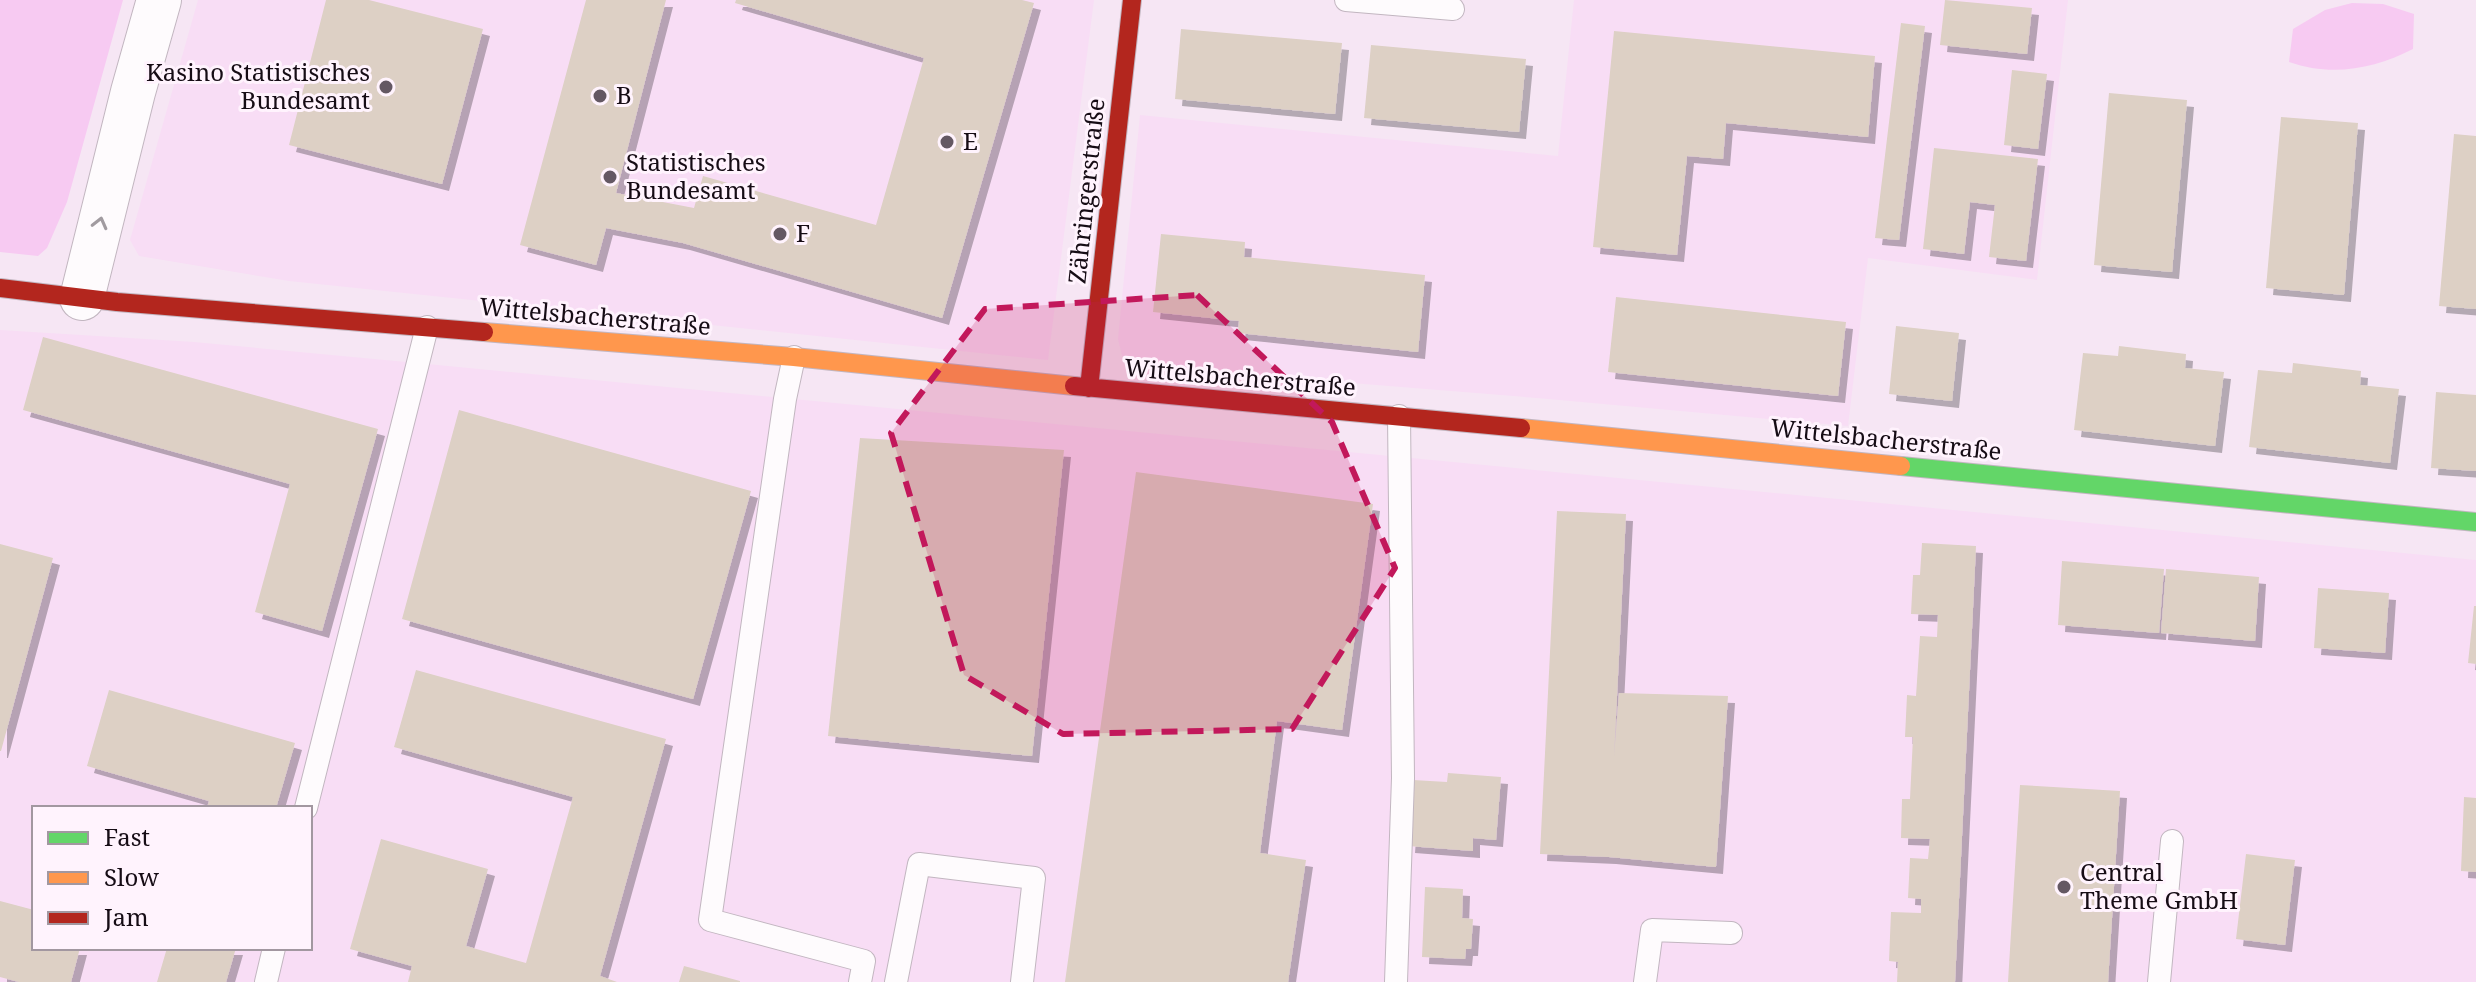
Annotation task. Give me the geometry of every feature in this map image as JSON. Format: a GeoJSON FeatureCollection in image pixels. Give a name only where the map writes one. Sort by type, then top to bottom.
{"type":"FeatureCollection","features":[{"type":"Feature","properties":{"kind":"street"},"geometry":{"type":"LineString","coordinates":[[82,298],[159,0]]}},
{"type":"Feature","properties":{"kind":"street","name":"Zähringerstraße"},"geometry":{"type":"LineString","coordinates":[[1089,388],[1132,0]]}},
{"type":"Feature","properties":{"kind":"street","name":"Wittelsbacherstraße"},"geometry":{"type":"LineString","coordinates":[[0,288],[82,298],[794,357],[2476,522]]}},
{"type":"Feature","properties":{"kind":"lane"},"geometry":{"type":"LineString","coordinates":[[1346,0],[1453,9]]}},
{"type":"Feature","properties":{"kind":"lane"},"geometry":{"type":"LineString","coordinates":[[307,806],[427,327]]}},
{"type":"Feature","properties":{"kind":"lane"},"geometry":{"type":"LineString","coordinates":[[794,357],[785,399],[710,920],[864,961],[860,982]]}},
{"type":"Feature","properties":{"kind":"lane"},"geometry":{"type":"LineString","coordinates":[[1396,982],[1403,778],[1399,416]]}},
{"type":"Feature","properties":{"kind":"lane"},"geometry":{"type":"LineString","coordinates":[[2159,982],[2172,841]]}},
{"type":"Feature","properties":{"kind":"lane"},"geometry":{"type":"LineString","coordinates":[[896,982],[919,864],[1034,878],[1022,982]]}},
{"type":"Feature","properties":{"kind":"lane"},"geometry":{"type":"LineString","coordinates":[[1645,982],[1652,930],[1731,933]]}},
{"type":"Feature","properties":{"kind":"lane"},"geometry":{"type":"LineString","coordinates":[[266,982],[274,950]]}},
{"type":"Feature","properties":{"kind":"highlighted area"},"geometry":{"type":"Polygon","coordinates":[[[1197,295],[1332,422],[1395,568],[1292,729],[1063,734],[964,675],[891,433],[985,309],[1197,295]]]}},
{"type":"Feature","properties":{"kind":"shaded area"},"geometry":{"type":"Polygon","coordinates":[[[0,0],[123,0],[67,202],[47,248],[38,256],[0,252],[0,0]]]}},
{"type":"Feature","properties":{"kind":"shaded area","name":"Statistisches Bundesamt"},"geometry":{"type":"Polygon","coordinates":[[[198,0],[1094,0],[1048,360],[289,281],[139,256],[130,240],[198,0]]]}},
{"type":"Feature","properties":{"kind":"shaded area"},"geometry":{"type":"Polygon","coordinates":[[[1574,0],[2068,0],[2037,280],[1868,258],[1848,426],[1140,366],[1126,361],[1118,339],[1140,115],[1558,156],[1574,0]]]}},
{"type":"Feature","properties":{"kind":"shaded area"},"geometry":{"type":"Polygon","coordinates":[[[2352,3],[2383,4],[2414,14],[2413,49],[2383,62],[2352,69],[2321,69],[2289,62],[2293,29],[2325,10],[2352,3]]]}},
{"type":"Feature","properties":{"kind":"shaded area"},"geometry":{"type":"Polygon","coordinates":[[[0,330],[194,342],[2476,560],[2476,982],[0,982],[0,330]]]}},
{"type":"Feature","properties":{"kind":"building","name":"Kasino Statistisches Bundesamt"},"geometry":{"type":"Polygon","coordinates":[[[326,0],[369,0],[483,29],[442,184],[289,145],[326,0]]]}},
{"type":"Feature","properties":{"kind":"building"},"geometry":{"type":"Polygon","coordinates":[[[586,0],[666,0],[616,193],[694,208],[703,176],[876,225],[924,58],[735,3],[736,0],[1022,0],[1034,3],[942,318],[683,243],[606,228],[596,265],[520,245],[586,0]]]}},
{"type":"Feature","properties":{"kind":"building"},"geometry":{"type":"Polygon","coordinates":[[[1945,0],[2032,8],[2027,54],[1940,45],[1945,0]]]}},
{"type":"Feature","properties":{"kind":"building"},"geometry":{"type":"Polygon","coordinates":[[[1901,23],[1925,26],[1899,240],[1875,238],[1901,23]]]}},
{"type":"Feature","properties":{"kind":"building"},"geometry":{"type":"Polygon","coordinates":[[[1181,29],[1342,43],[1335,114],[1175,99],[1181,29]]]}},
{"type":"Feature","properties":{"kind":"building"},"geometry":{"type":"Polygon","coordinates":[[[1614,31],[1875,56],[1868,137],[1726,123],[1723,159],[1687,156],[1677,255],[1593,247],[1614,31]]]}},
{"type":"Feature","properties":{"kind":"building"},"geometry":{"type":"Polygon","coordinates":[[[1371,45],[1526,59],[1519,132],[1364,118],[1371,45]]]}},
{"type":"Feature","properties":{"kind":"building"},"geometry":{"type":"Polygon","coordinates":[[[2012,70],[2047,74],[2038,149],[2004,145],[2012,70]]]}},
{"type":"Feature","properties":{"kind":"building"},"geometry":{"type":"Polygon","coordinates":[[[2109,93],[2187,100],[2172,272],[2094,265],[2109,93]]]}},
{"type":"Feature","properties":{"kind":"building"},"geometry":{"type":"Polygon","coordinates":[[[2281,117],[2358,123],[2344,295],[2266,288],[2281,117]]]}},
{"type":"Feature","properties":{"kind":"building"},"geometry":{"type":"Polygon","coordinates":[[[2454,134],[2476,136],[2476,309],[2439,306],[2454,134]]]}},
{"type":"Feature","properties":{"kind":"building"},"geometry":{"type":"Polygon","coordinates":[[[1934,148],[2038,159],[2026,261],[1989,257],[1995,205],[1970,202],[1964,254],[1923,249],[1934,148]]]}},
{"type":"Feature","properties":{"kind":"building"},"geometry":{"type":"Polygon","coordinates":[[[1161,234],[1245,242],[1244,257],[1425,275],[1418,352],[1238,333],[1239,321],[1153,312],[1161,234]]]}},
{"type":"Feature","properties":{"kind":"building"},"geometry":{"type":"Polygon","coordinates":[[[1616,297],[1846,322],[1838,396],[1608,372],[1616,297]]]}},
{"type":"Feature","properties":{"kind":"building"},"geometry":{"type":"Polygon","coordinates":[[[1896,326],[1959,333],[1952,401],[1889,394],[1896,326]]]}},
{"type":"Feature","properties":{"kind":"building"},"geometry":{"type":"Polygon","coordinates":[[[43,337],[378,429],[322,631],[255,612],[290,484],[23,410],[43,337]]]}},
{"type":"Feature","properties":{"kind":"building"},"geometry":{"type":"Polygon","coordinates":[[[2119,346],[2186,354],[2185,368],[2224,372],[2215,446],[2074,430],[2083,353],[2118,356],[2119,346]]]}},
{"type":"Feature","properties":{"kind":"building"},"geometry":{"type":"Polygon","coordinates":[[[2293,363],[2361,371],[2360,385],[2399,389],[2390,463],[2249,447],[2258,370],[2292,373],[2293,363]]]}},
{"type":"Feature","properties":{"kind":"building"},"geometry":{"type":"Polygon","coordinates":[[[2436,392],[2476,395],[2476,471],[2431,468],[2436,392]]]}},
{"type":"Feature","properties":{"kind":"building"},"geometry":{"type":"Polygon","coordinates":[[[459,410],[751,491],[693,699],[402,619],[459,410]]]}},
{"type":"Feature","properties":{"kind":"building"},"geometry":{"type":"Polygon","coordinates":[[[860,438],[1064,450],[1032,756],[828,736],[860,438]]]}},
{"type":"Feature","properties":{"kind":"building"},"geometry":{"type":"Polygon","coordinates":[[[1136,472],[1373,504],[1342,730],[1277,721],[1260,853],[1306,860],[1288,982],[1065,982],[1136,472]]]}},
{"type":"Feature","properties":{"kind":"building"},"geometry":{"type":"Polygon","coordinates":[[[1557,511],[1626,514],[1614,757],[1619,693],[1728,696],[1716,867],[1540,854],[1557,511]]]}},
{"type":"Feature","properties":{"kind":"building"},"geometry":{"type":"Polygon","coordinates":[[[1922,543],[1976,546],[1955,982],[1897,982],[1898,962],[1889,961],[1891,912],[1921,913],[1921,899],[1908,898],[1910,858],[1928,859],[1930,839],[1901,838],[1902,799],[1910,799],[1913,737],[1905,737],[1907,695],[1916,696],[1920,636],[1937,637],[1938,615],[1911,614],[1913,575],[1920,575],[1922,543]]]}},
{"type":"Feature","properties":{"kind":"building"},"geometry":{"type":"Polygon","coordinates":[[[0,544],[53,558],[1,751],[0,751],[0,544]]]}},
{"type":"Feature","properties":{"kind":"building"},"geometry":{"type":"Polygon","coordinates":[[[2062,561],[2164,569],[2159,633],[2058,625],[2062,561]]]}},
{"type":"Feature","properties":{"kind":"building"},"geometry":{"type":"Polygon","coordinates":[[[2166,569],[2259,577],[2255,641],[2161,633],[2166,569]]]}},
{"type":"Feature","properties":{"kind":"building"},"geometry":{"type":"Polygon","coordinates":[[[2318,588],[2389,593],[2385,653],[2314,648],[2318,588]]]}},
{"type":"Feature","properties":{"kind":"building"},"geometry":{"type":"Polygon","coordinates":[[[2476,606],[2476,664],[2468,663],[2476,606]]]}},
{"type":"Feature","properties":{"kind":"building"},"geometry":{"type":"Polygon","coordinates":[[[416,670],[666,739],[600,976],[617,982],[408,982],[412,966],[350,949],[381,839],[488,869],[466,946],[526,963],[573,797],[394,747],[416,670]]]}},
{"type":"Feature","properties":{"kind":"building"},"geometry":{"type":"Polygon","coordinates":[[[109,690],[295,743],[277,806],[208,806],[209,801],[87,766],[109,690]]]}},
{"type":"Feature","properties":{"kind":"building"},"geometry":{"type":"Polygon","coordinates":[[[1448,773],[1501,777],[1496,840],[1473,838],[1473,851],[1408,846],[1413,780],[1447,782],[1448,773]]]}},
{"type":"Feature","properties":{"kind":"building","name":"Central Theme GmbH"},"geometry":{"type":"Polygon","coordinates":[[[2020,785],[2120,791],[2108,982],[2008,982],[2020,785]]]}},
{"type":"Feature","properties":{"kind":"building"},"geometry":{"type":"Polygon","coordinates":[[[2464,797],[2476,798],[2476,872],[2461,871],[2464,797]]]}},
{"type":"Feature","properties":{"kind":"building"},"geometry":{"type":"Polygon","coordinates":[[[2246,854],[2295,860],[2285,945],[2236,939],[2246,854]]]}},
{"type":"Feature","properties":{"kind":"building"},"geometry":{"type":"Polygon","coordinates":[[[1425,887],[1463,889],[1462,918],[1473,919],[1471,949],[1466,949],[1465,959],[1422,957],[1425,887]]]}},
{"type":"Feature","properties":{"kind":"building"},"geometry":{"type":"Polygon","coordinates":[[[0,901],[32,909],[32,950],[79,950],[71,982],[19,982],[0,977],[0,901]]]}},
{"type":"Feature","properties":{"kind":"building"},"geometry":{"type":"Polygon","coordinates":[[[166,950],[235,950],[226,982],[157,982],[166,950]]]}},
{"type":"Feature","properties":{"kind":"building"},"geometry":{"type":"Polygon","coordinates":[[[684,966],[740,981],[740,982],[679,982],[684,966]]]}},
{"type":"Feature","properties":{"kind":"traffic: fast"},"geometry":{"type":"LineString","coordinates":[[1901,466],[2476,522]]}},
{"type":"Feature","properties":{"kind":"traffic: slow"},"geometry":{"type":"LineString","coordinates":[[484,332],[794,357],[1074,386]]}},
{"type":"Feature","properties":{"kind":"traffic: slow"},"geometry":{"type":"LineString","coordinates":[[1521,428],[1901,466]]}},
{"type":"Feature","properties":{"kind":"traffic: jam"},"geometry":{"type":"LineString","coordinates":[[1089,388],[1132,0]]}},
{"type":"Feature","properties":{"kind":"traffic: jam"},"geometry":{"type":"LineString","coordinates":[[0,288],[117,302],[484,332]]}},
{"type":"Feature","properties":{"kind":"traffic: jam"},"geometry":{"type":"LineString","coordinates":[[1074,386],[1521,428]]}},
{"type":"Feature","properties":{"kind":"place","name":"Kasino Statistisches Bundesamt"},"geometry":{"type":"Point","coordinates":[386,87]}},
{"type":"Feature","properties":{"kind":"place","name":"B"},"geometry":{"type":"Point","coordinates":[600,96]}},
{"type":"Feature","properties":{"kind":"place","name":"E"},"geometry":{"type":"Point","coordinates":[947,142]}},
{"type":"Feature","properties":{"kind":"place","name":"Statistisches Bundesamt"},"geometry":{"type":"Point","coordinates":[610,177]}},
{"type":"Feature","properties":{"kind":"place","name":"F"},"geometry":{"type":"Point","coordinates":[780,234]}},
{"type":"Feature","properties":{"kind":"place","name":"Central Theme GmbH"},"geometry":{"type":"Point","coordinates":[2064,887]}}]}
